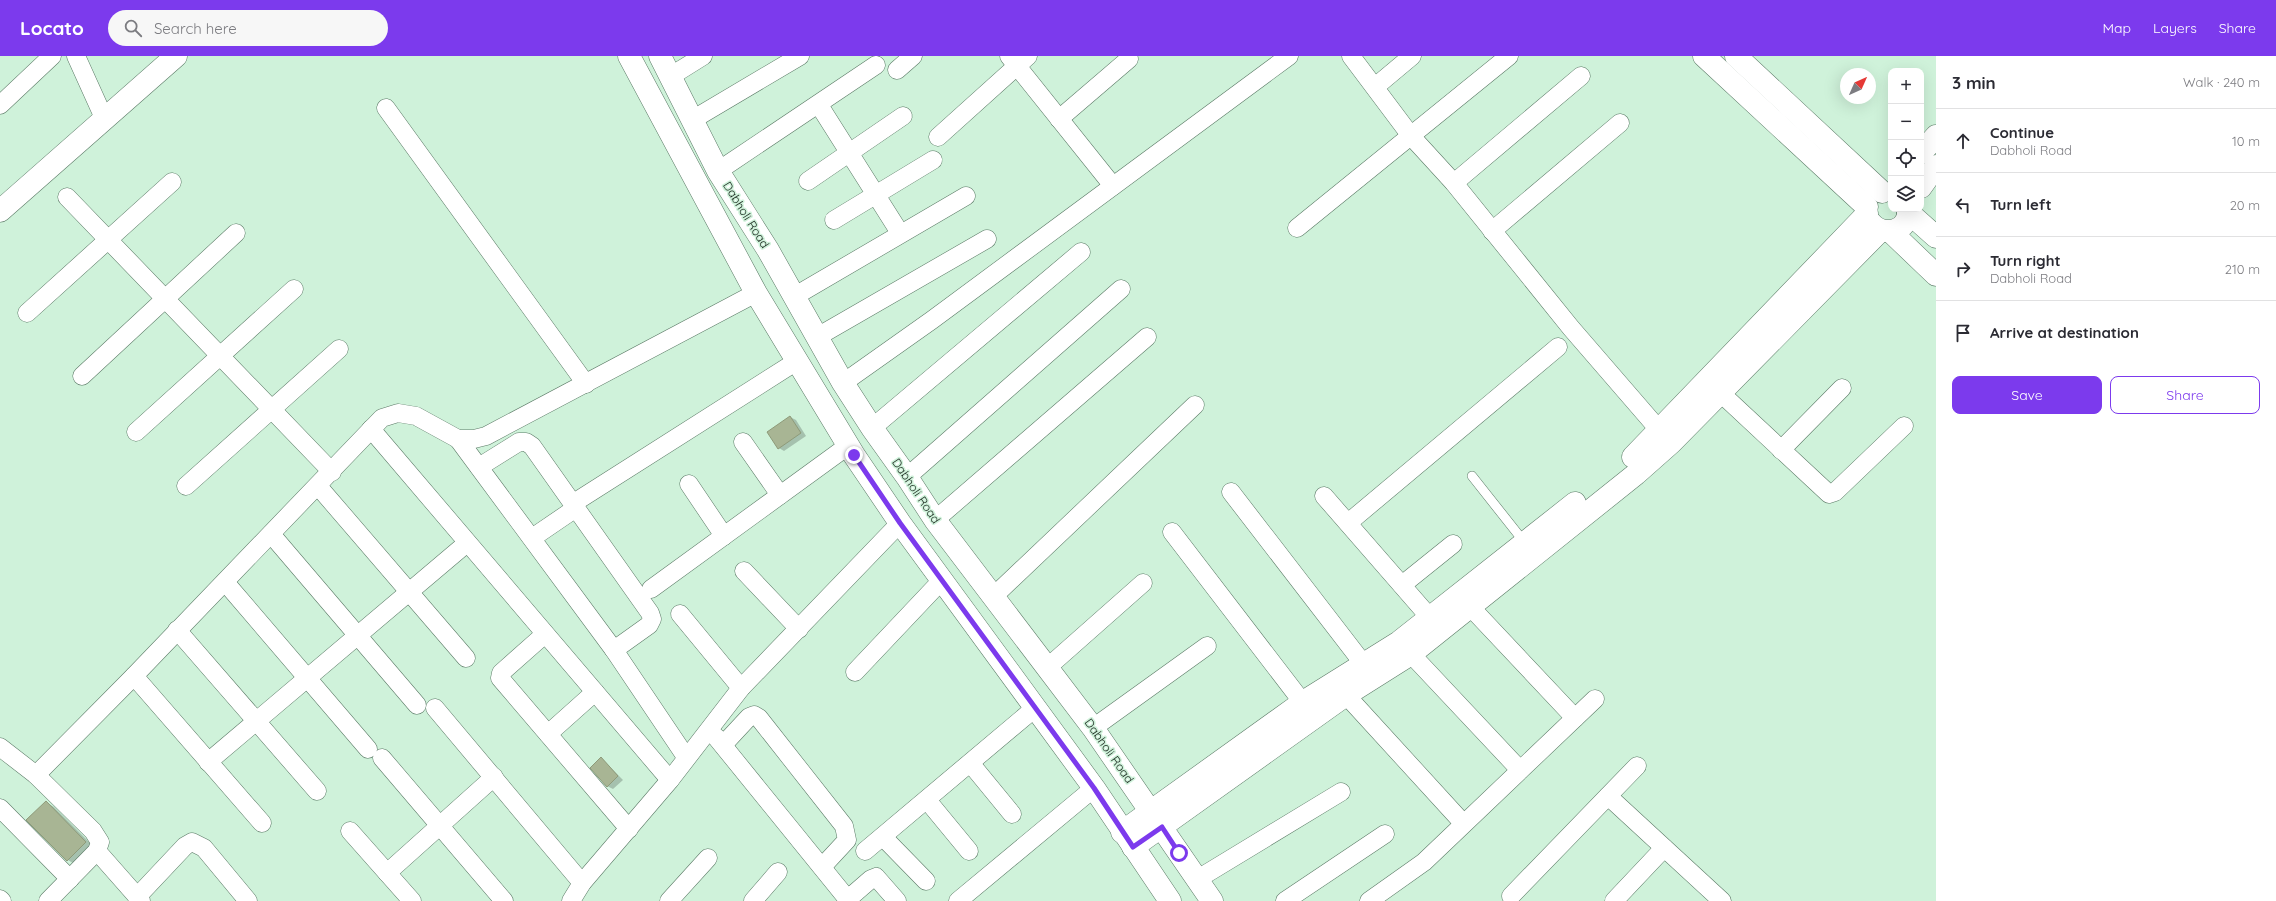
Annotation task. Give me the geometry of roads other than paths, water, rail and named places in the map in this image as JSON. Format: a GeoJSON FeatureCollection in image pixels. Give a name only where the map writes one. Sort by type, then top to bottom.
{"type":"FeatureCollection","features":[{"type":"Feature","properties":{"kind":"street"},"geometry":{"type":"LineString","coordinates":[[0,105],[52,56]]}},
{"type":"Feature","properties":{"kind":"street"},"geometry":{"type":"LineString","coordinates":[[76,56],[104,118]]}},
{"type":"Feature","properties":{"kind":"street"},"geometry":{"type":"LineString","coordinates":[[0,211],[176,56]]}},
{"type":"Feature","properties":{"kind":"street"},"geometry":{"type":"LineString","coordinates":[[629,56],[756,293],[848,445],[900,523],[1094,788],[1170,901]]}},
{"type":"Feature","properties":{"kind":"street","name":"Dabholi Road"},"geometry":{"type":"LineString","coordinates":[[660,56],[718,171],[768,250],[843,383],[872,428],[935,520],[1048,666],[1093,728],[1157,819],[1196,880],[1212,901]]}},
{"type":"Feature","properties":{"kind":"street"},"geometry":{"type":"LineString","coordinates":[[671,76],[703,56]]}},
{"type":"Feature","properties":{"kind":"street"},"geometry":{"type":"LineString","coordinates":[[692,120],[800,56]]}},
{"type":"Feature","properties":{"kind":"street"},"geometry":{"type":"LineString","coordinates":[[897,70],[913,56]]}},
{"type":"Feature","properties":{"kind":"street"},"geometry":{"type":"LineString","coordinates":[[843,383],[932,320],[1289,56]]}},
{"type":"Feature","properties":{"kind":"street"},"geometry":{"type":"LineString","coordinates":[[1351,56],[1412,136],[1454,183],[1492,232],[1665,437]]}},
{"type":"Feature","properties":{"kind":"street"},"geometry":{"type":"LineString","coordinates":[[1375,88],[1412,56]]}},
{"type":"Feature","properties":{"kind":"street"},"geometry":{"type":"LineString","coordinates":[[1297,228],[1412,136],[1508,56]]}},
{"type":"Feature","properties":{"kind":"street"},"geometry":{"type":"LineString","coordinates":[[1704,56],[1876,221],[1936,275]]}},
{"type":"Feature","properties":{"kind":"street"},"geometry":{"type":"LineString","coordinates":[[1309,710],[1346,695],[1368,671],[1399,642],[1435,623],[1594,499],[1625,465],[1665,437],[1876,221],[1875,195],[1888,190],[1736,56]]}},
{"type":"Feature","properties":{"kind":"street"},"geometry":{"type":"LineString","coordinates":[[938,137],[1018,59],[1059,119],[1113,186]]}},
{"type":"Feature","properties":{"kind":"street"},"geometry":{"type":"LineString","coordinates":[[1059,119],[1129,59]]}},
{"type":"Feature","properties":{"kind":"street"},"geometry":{"type":"LineString","coordinates":[[718,171],[819,105],[876,65]]}},
{"type":"Feature","properties":{"kind":"street"},"geometry":{"type":"LineString","coordinates":[[1454,183],[1581,76]]}},
{"type":"Feature","properties":{"kind":"street"},"geometry":{"type":"LineString","coordinates":[[819,105],[848,154],[900,233]]}},
{"type":"Feature","properties":{"kind":"street"},"geometry":{"type":"LineString","coordinates":[[386,108],[586,384]]}},
{"type":"Feature","properties":{"kind":"street"},"geometry":{"type":"LineString","coordinates":[[808,181],[903,116]]}},
{"type":"Feature","properties":{"kind":"street"},"geometry":{"type":"LineString","coordinates":[[1492,232],[1620,123]]}},
{"type":"Feature","properties":{"kind":"street"},"geometry":{"type":"LineString","coordinates":[[1924,150],[1936,136]]}},
{"type":"Feature","properties":{"kind":"street"},"geometry":{"type":"LineString","coordinates":[[834,220],[933,160]]}},
{"type":"Feature","properties":{"kind":"street"},"geometry":{"type":"LineString","coordinates":[[1924,183],[1936,166]]}},
{"type":"Feature","properties":{"kind":"street"},"geometry":{"type":"LineString","coordinates":[[27,313],[172,182]]}},
{"type":"Feature","properties":{"kind":"street"},"geometry":{"type":"LineString","coordinates":[[794,296],[966,196]]}},
{"type":"Feature","properties":{"kind":"street"},"geometry":{"type":"LineString","coordinates":[[67,197],[332,472]]}},
{"type":"Feature","properties":{"kind":"street"},"geometry":{"type":"LineString","coordinates":[[1876,221],[1904,224],[1908,212]]}},
{"type":"Feature","properties":{"kind":"street"},"geometry":{"type":"LineString","coordinates":[[1909,212],[1936,237]]}},
{"type":"Feature","properties":{"kind":"street"},"geometry":{"type":"LineString","coordinates":[[82,376],[236,233]]}},
{"type":"Feature","properties":{"kind":"street"},"geometry":{"type":"LineString","coordinates":[[818,337],[987,239]]}},
{"type":"Feature","properties":{"kind":"street"},"geometry":{"type":"LineString","coordinates":[[872,428],[1081,252]]}},
{"type":"Feature","properties":{"kind":"street"},"geometry":{"type":"LineString","coordinates":[[136,432],[294,289]]}},
{"type":"Feature","properties":{"kind":"street"},"geometry":{"type":"LineString","coordinates":[[907,477],[1120,289]]}},
{"type":"Feature","properties":{"kind":"street"},"geometry":{"type":"LineString","coordinates":[[458,439],[474,439],[486,436],[756,293]]}},
{"type":"Feature","properties":{"kind":"street"},"geometry":{"type":"LineString","coordinates":[[935,520],[1147,337]]}},
{"type":"Feature","properties":{"kind":"street"},"geometry":{"type":"LineString","coordinates":[[1348,523],[1558,347]]}},
{"type":"Feature","properties":{"kind":"street"},"geometry":{"type":"LineString","coordinates":[[186,486],[339,349]]}},
{"type":"Feature","properties":{"kind":"street"},"geometry":{"type":"LineString","coordinates":[[532,538],[578,503],[797,361]]}},
{"type":"Feature","properties":{"kind":"street"},"geometry":{"type":"LineString","coordinates":[[1714,387],[1829,494],[1835,492],[1904,426]]}},
{"type":"Feature","properties":{"kind":"street"},"geometry":{"type":"LineString","coordinates":[[1781,450],[1842,388]]}},
{"type":"Feature","properties":{"kind":"street"},"geometry":{"type":"LineString","coordinates":[[994,596],[1195,405]]}},
{"type":"Feature","properties":{"kind":"street"},"geometry":{"type":"LineString","coordinates":[[36,775],[332,472],[370,429],[382,418],[398,413],[416,416],[458,439],[614,650],[686,757]]}},
{"type":"Feature","properties":{"kind":"street"},"geometry":{"type":"LineString","coordinates":[[370,429],[670,780]]}},
{"type":"Feature","properties":{"kind":"street"},"geometry":{"type":"LineString","coordinates":[[479,466],[519,442],[526,442],[532,446],[578,503],[652,619],[649,625],[614,650]]}},
{"type":"Feature","properties":{"kind":"street"},"geometry":{"type":"LineString","coordinates":[[743,442],[780,495]]}},
{"type":"Feature","properties":{"kind":"street"},"geometry":{"type":"LineString","coordinates":[[651,589],[848,445]]}},
{"type":"Feature","properties":{"kind":"street"},"geometry":{"type":"LineString","coordinates":[[690,484],[724,536]]}},
{"type":"Feature","properties":{"kind":"street"},"geometry":{"type":"LineString","coordinates":[[318,486],[466,658]]}},
{"type":"Feature","properties":{"kind":"street"},"geometry":{"type":"LineString","coordinates":[[1231,492],[1368,671]]}},
{"type":"Feature","properties":{"kind":"street"},"geometry":{"type":"LineString","coordinates":[[1324,496],[1435,623]]}},
{"type":"Feature","properties":{"kind":"street"},"geometry":{"type":"LineString","coordinates":[[571,901],[582,882],[670,780],[686,757],[741,688],[900,523]]}},
{"type":"Feature","properties":{"kind":"street"},"geometry":{"type":"LineString","coordinates":[[1172,532],[1309,710]]}},
{"type":"Feature","properties":{"kind":"street"},"geometry":{"type":"LineString","coordinates":[[271,534],[417,705]]}},
{"type":"Feature","properties":{"kind":"street"},"geometry":{"type":"LineString","coordinates":[[208,762],[467,543]]}},
{"type":"Feature","properties":{"kind":"street"},"geometry":{"type":"LineString","coordinates":[[1402,585],[1453,544]]}},
{"type":"Feature","properties":{"kind":"street"},"geometry":{"type":"LineString","coordinates":[[744,571],[799,629]]}},
{"type":"Feature","properties":{"kind":"street"},"geometry":{"type":"LineString","coordinates":[[855,672],[942,580]]}},
{"type":"Feature","properties":{"kind":"street"},"geometry":{"type":"LineString","coordinates":[[225,582],[307,678],[440,826],[504,901]]}},
{"type":"Feature","properties":{"kind":"street"},"geometry":{"type":"LineString","coordinates":[[1048,666],[1143,583]]}},
{"type":"Feature","properties":{"kind":"street"},"geometry":{"type":"LineString","coordinates":[[1464,600],[1575,718]]}},
{"type":"Feature","properties":{"kind":"street"},"geometry":{"type":"LineString","coordinates":[[680,614],[741,688]]}},
{"type":"Feature","properties":{"kind":"street"},"geometry":{"type":"LineString","coordinates":[[1128,839],[1309,710],[1368,671],[1411,654],[1435,623]]}},
{"type":"Feature","properties":{"kind":"street"},"geometry":{"type":"LineString","coordinates":[[177,630],[317,791]]}},
{"type":"Feature","properties":{"kind":"street"},"geometry":{"type":"LineString","coordinates":[[545,634],[501,673],[500,678],[629,829]]}},
{"type":"Feature","properties":{"kind":"street"},"geometry":{"type":"LineString","coordinates":[[1093,728],[1207,646]]}},
{"type":"Feature","properties":{"kind":"street"},"geometry":{"type":"LineString","coordinates":[[1411,654],[1520,770]]}},
{"type":"Feature","properties":{"kind":"street"},"geometry":{"type":"LineString","coordinates":[[134,676],[262,823]]}},
{"type":"Feature","properties":{"kind":"street"},"geometry":{"type":"LineString","coordinates":[[548,734],[595,692]]}},
{"type":"Feature","properties":{"kind":"street"},"geometry":{"type":"LineString","coordinates":[[1346,695],[1463,824]]}},
{"type":"Feature","properties":{"kind":"street"},"geometry":{"type":"LineString","coordinates":[[1369,901],[1424,862],[1595,699]]}},
{"type":"Feature","properties":{"kind":"street"},"geometry":{"type":"LineString","coordinates":[[435,708],[582,882]]}},
{"type":"Feature","properties":{"kind":"street"},"geometry":{"type":"LineString","coordinates":[[865,851],[971,764],[1035,708]]}},
{"type":"Feature","properties":{"kind":"street"},"geometry":{"type":"LineString","coordinates":[[723,745],[749,717],[754,715],[760,718],[844,826],[847,840],[822,867]]}},
{"type":"Feature","properties":{"kind":"street"},"geometry":{"type":"LineString","coordinates":[[709,728],[848,900],[871,879],[876,877],[897,901]]}},
{"type":"Feature","properties":{"kind":"street"},"geometry":{"type":"LineString","coordinates":[[0,748],[36,775],[93,831],[100,842],[97,851],[48,901]]}},
{"type":"Feature","properties":{"kind":"street"},"geometry":{"type":"LineString","coordinates":[[971,764],[1012,814]]}},
{"type":"Feature","properties":{"kind":"street"},"geometry":{"type":"LineString","coordinates":[[1511,896],[1637,766]]}},
{"type":"Feature","properties":{"kind":"street"},"geometry":{"type":"LineString","coordinates":[[387,873],[494,777]]}},
{"type":"Feature","properties":{"kind":"street"},"geometry":{"type":"LineString","coordinates":[[958,901],[1094,788]]}},
{"type":"Feature","properties":{"kind":"street"},"geometry":{"type":"LineString","coordinates":[[1196,880],[1341,792]]}},
{"type":"Feature","properties":{"kind":"street"},"geometry":{"type":"LineString","coordinates":[[1608,796],[1664,848],[1715,899]]}},
{"type":"Feature","properties":{"kind":"street"},"geometry":{"type":"LineString","coordinates":[[927,800],[969,851]]}},
{"type":"Feature","properties":{"kind":"street"},"geometry":{"type":"LineString","coordinates":[[0,808],[70,879]]}},
{"type":"Feature","properties":{"kind":"street"},"geometry":{"type":"LineString","coordinates":[[350,831],[412,901]]}},
{"type":"Feature","properties":{"kind":"street"},"geometry":{"type":"LineString","coordinates":[[1285,901],[1385,834]]}},
{"type":"Feature","properties":{"kind":"street"},"geometry":{"type":"LineString","coordinates":[[883,837],[926,881]]}},
{"type":"Feature","properties":{"kind":"street"},"geometry":{"type":"LineString","coordinates":[[97,851],[139,899],[185,846],[192,842],[204,848],[248,901]]}},
{"type":"Feature","properties":{"kind":"street"},"geometry":{"type":"LineString","coordinates":[[1614,901],[1664,848]]}},
{"type":"Feature","properties":{"kind":"street"},"geometry":{"type":"LineString","coordinates":[[669,901],[708,858]]}},
{"type":"Feature","properties":{"kind":"street"},"geometry":{"type":"LineString","coordinates":[[753,901],[778,872]]}},
{"type":"Feature","properties":{"kind":"lane"},"geometry":{"type":"LineString","coordinates":[[1472,476],[1529,549]]}}]}
